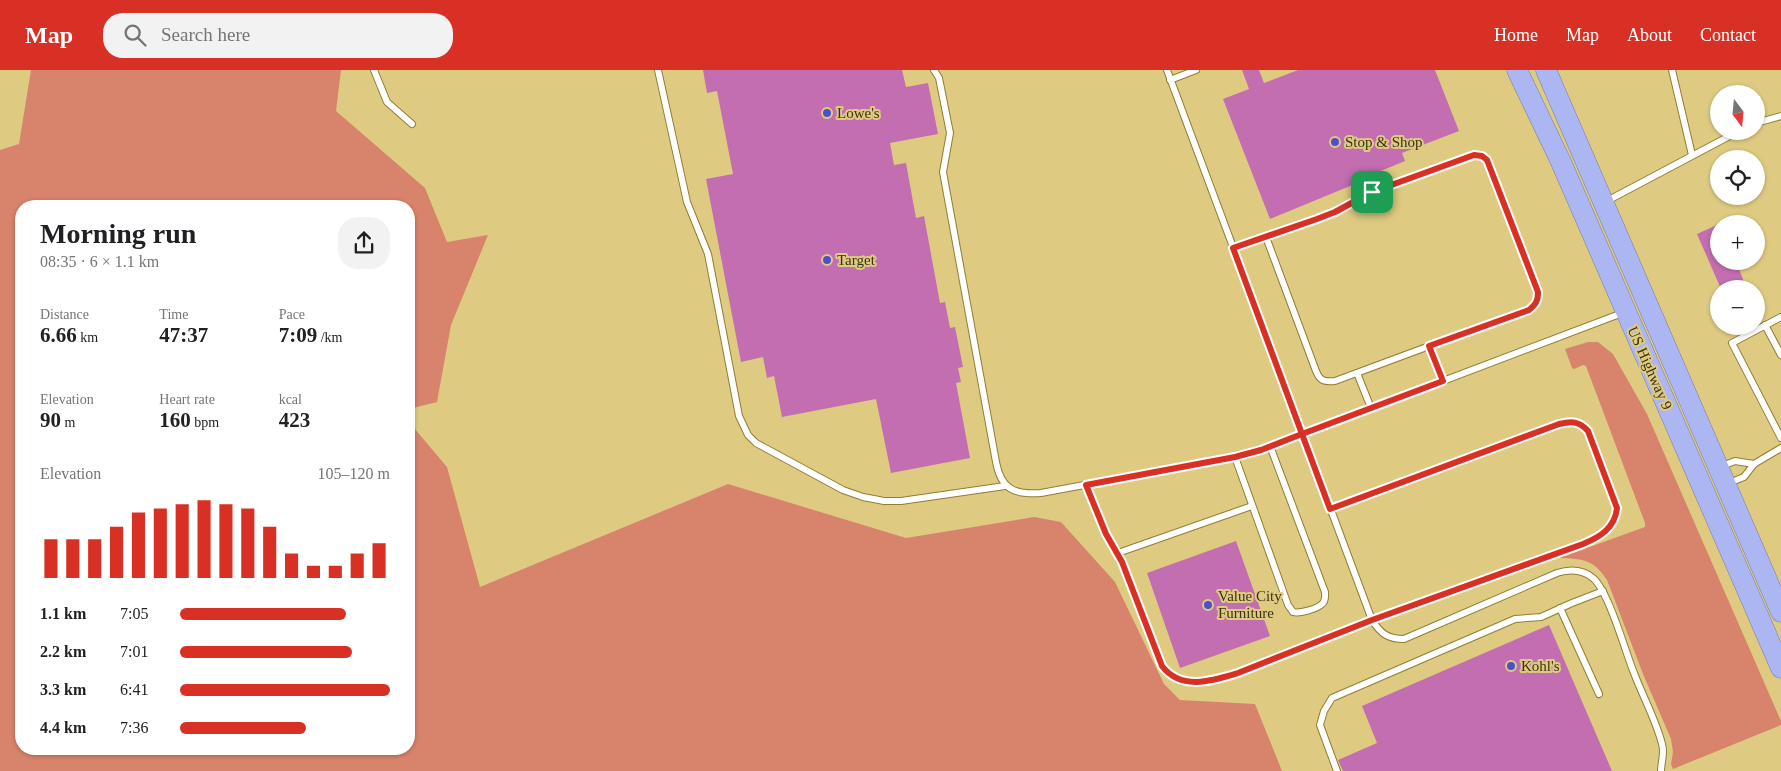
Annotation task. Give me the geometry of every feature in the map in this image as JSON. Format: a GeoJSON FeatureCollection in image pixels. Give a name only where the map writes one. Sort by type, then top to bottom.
{"type":"FeatureCollection","features":[{"type":"Feature","properties":{"kind":"highway","name":"US Highway 9"},"geometry":{"type":"LineString","coordinates":[[1517,70],[1560,162],[1781,668]]}},
{"type":"Feature","properties":{"kind":"highway","name":"US Highway 9"},"geometry":{"type":"LineString","coordinates":[[1546,70],[1781,612]]}},
{"type":"Feature","properties":{"kind":"lane"},"geometry":{"type":"LineString","coordinates":[[374,70],[387,102],[412,124]]}},
{"type":"Feature","properties":{"kind":"lane"},"geometry":{"type":"LineString","coordinates":[[658,70],[687,202],[708,254],[739,416],[748,435],[763,447],[795,465],[843,490],[862,497],[901,501],[1005,486]]}},
{"type":"Feature","properties":{"kind":"lane"},"geometry":{"type":"LineString","coordinates":[[934,70],[939,78],[950,134],[943,168],[944,178],[998,470],[1005,486],[1012,490],[1033,494],[1235,457],[1270,446],[1626,312]]}},
{"type":"Feature","properties":{"kind":"lane"},"geometry":{"type":"LineString","coordinates":[[1166,70],[1372,620],[1378,629],[1390,638],[1404,639],[1567,570],[1585,573],[1593,578],[1603,591],[1633,672],[1658,731],[1663,747],[1661,771]]}},
{"type":"Feature","properties":{"kind":"lane"},"geometry":{"type":"LineString","coordinates":[[1170,80],[1196,70]]}},
{"type":"Feature","properties":{"kind":"lane"},"geometry":{"type":"LineString","coordinates":[[1672,70],[1692,155]]}},
{"type":"Feature","properties":{"kind":"lane"},"geometry":{"type":"LineString","coordinates":[[1765,120],[1781,116]]}},
{"type":"Feature","properties":{"kind":"lane"},"geometry":{"type":"LineString","coordinates":[[1604,203],[1721,140]]}},
{"type":"Feature","properties":{"kind":"lane"},"geometry":{"type":"LineString","coordinates":[[1233,248],[1335,212],[1377,190],[1474,155],[1482,156],[1487,160],[1538,292],[1538,300],[1536,305],[1529,310],[1335,381],[1323,381],[1319,378],[1266,237]]}},
{"type":"Feature","properties":{"kind":"lane"},"geometry":{"type":"LineString","coordinates":[[1781,317],[1765,326],[1781,355]]}},
{"type":"Feature","properties":{"kind":"lane"},"geometry":{"type":"LineString","coordinates":[[1748,335],[1732,343],[1781,438]]}},
{"type":"Feature","properties":{"kind":"lane"},"geometry":{"type":"LineString","coordinates":[[1429,346],[1443,381]]}},
{"type":"Feature","properties":{"kind":"lane"},"geometry":{"type":"LineString","coordinates":[[1357,373],[1371,408]]}},
{"type":"Feature","properties":{"kind":"lane"},"geometry":{"type":"LineString","coordinates":[[1086,485],[1106,534],[1118,553],[1162,666],[1167,673],[1185,681],[1197,682],[1215,680],[1372,620],[1583,544],[1605,532],[1612,524],[1617,508],[1588,431],[1576,422],[1570,421],[1330,509]]}},
{"type":"Feature","properties":{"kind":"lane"},"geometry":{"type":"LineString","coordinates":[[1235,457],[1288,605],[1293,612],[1298,613],[1322,605],[1324,602],[1324,592],[1270,446]]}},
{"type":"Feature","properties":{"kind":"lane"},"geometry":{"type":"LineString","coordinates":[[1722,476],[1744,477],[1754,464],[1781,448]]}},
{"type":"Feature","properties":{"kind":"lane"},"geometry":{"type":"LineString","coordinates":[[1722,476],[1735,460],[1754,464]]}},
{"type":"Feature","properties":{"kind":"lane"},"geometry":{"type":"LineString","coordinates":[[1118,553],[1252,506]]}},
{"type":"Feature","properties":{"kind":"lane"},"geometry":{"type":"LineString","coordinates":[[1336,771],[1320,725],[1324,711],[1332,698],[1515,619],[1541,617],[1603,591]]}},
{"type":"Feature","properties":{"kind":"lane"},"geometry":{"type":"LineString","coordinates":[[1560,608],[1599,694]]}},
{"type":"Feature","properties":{"kind":"shaded area"},"geometry":{"type":"Polygon","coordinates":[[[31,70],[341,70],[336,111],[425,188],[447,242],[488,235],[451,325],[437,402],[415,408],[415,200],[15,200],[15,755],[415,755],[415,429],[447,467],[480,587],[728,484],[906,538],[1034,517],[1061,522],[1115,582],[1164,684],[1180,700],[1255,704],[1282,771],[0,771],[0,150],[19,144],[31,70]]]}},
{"type":"Feature","properties":{"kind":"shaded area"},"geometry":{"type":"Polygon","coordinates":[[[1588,342],[1598,342],[1613,354],[1647,414],[1781,721],[1781,725],[1673,769],[1671,764],[1673,752],[1671,739],[1643,674],[1607,580],[1592,564],[1581,560],[1559,558],[1645,527],[1586,366],[1572,368],[1565,349],[1588,342]]]}},
{"type":"Feature","properties":{"kind":"building","name":"Target"},"geometry":{"type":"Polygon","coordinates":[[[703,70],[902,70],[906,87],[928,83],[938,134],[890,143],[894,165],[906,163],[916,218],[924,216],[940,303],[945,302],[950,328],[955,327],[963,367],[958,368],[961,382],[956,383],[970,458],[891,473],[876,399],[782,417],[774,376],[767,378],[763,357],[741,362],[706,179],[733,174],[717,91],[707,93],[703,70]]]}},
{"type":"Feature","properties":{"kind":"building","name":"Stop & Shop"},"geometry":{"type":"Polygon","coordinates":[[[1242,70],[1259,70],[1264,83],[1298,70],[1435,70],[1459,131],[1402,153],[1405,161],[1371,175],[1372,177],[1270,219],[1223,99],[1249,89],[1242,70]]]}},
{"type":"Feature","properties":{"kind":"building"},"geometry":{"type":"Polygon","coordinates":[[[1710,228],[1710,264],[1697,234],[1710,228]]]}},
{"type":"Feature","properties":{"kind":"building"},"geometry":{"type":"Polygon","coordinates":[[[1713,270],[1739,270],[1743,280],[1717,280],[1713,270]]]}},
{"type":"Feature","properties":{"kind":"building","name":"Value City Furniture"},"geometry":{"type":"Polygon","coordinates":[[[1236,541],[1270,636],[1180,668],[1147,573],[1236,541]]]}},
{"type":"Feature","properties":{"kind":"building","name":"Kohl's"},"geometry":{"type":"Polygon","coordinates":[[[1549,625],[1612,771],[1343,771],[1338,760],[1377,743],[1362,706],[1549,625]]]}},
{"type":"Feature","properties":{"kind":"place","name":"Lowe's"},"geometry":{"type":"Point","coordinates":[827,113]}},
{"type":"Feature","properties":{"kind":"place","name":"Stop & Shop"},"geometry":{"type":"Point","coordinates":[1335,142]}},
{"type":"Feature","properties":{"kind":"place","name":"Target"},"geometry":{"type":"Point","coordinates":[827,260]}},
{"type":"Feature","properties":{"kind":"place","name":"Value City Furniture"},"geometry":{"type":"Point","coordinates":[1208,605]}},
{"type":"Feature","properties":{"kind":"place","name":"Kohl's"},"geometry":{"type":"Point","coordinates":[1511,666]}},
{"type":"Feature","properties":{"kind":"route"},"geometry":{"type":"LineString","coordinates":[[1372,192],[1346,204],[1335,212],[1233,248],[1302,434],[1261,450],[1235,457],[1086,485],[1106,534],[1122,562],[1162,666],[1167,673],[1175,678],[1197,682],[1215,680],[1238,673],[1372,620],[1583,544],[1605,532],[1612,524],[1616,515],[1617,508],[1588,431],[1583,425],[1570,421],[1330,509],[1302,434],[1443,381],[1429,346],[1529,310],[1536,305],[1538,300],[1538,292],[1487,160],[1482,156],[1474,155],[1372,192]]}}]}
